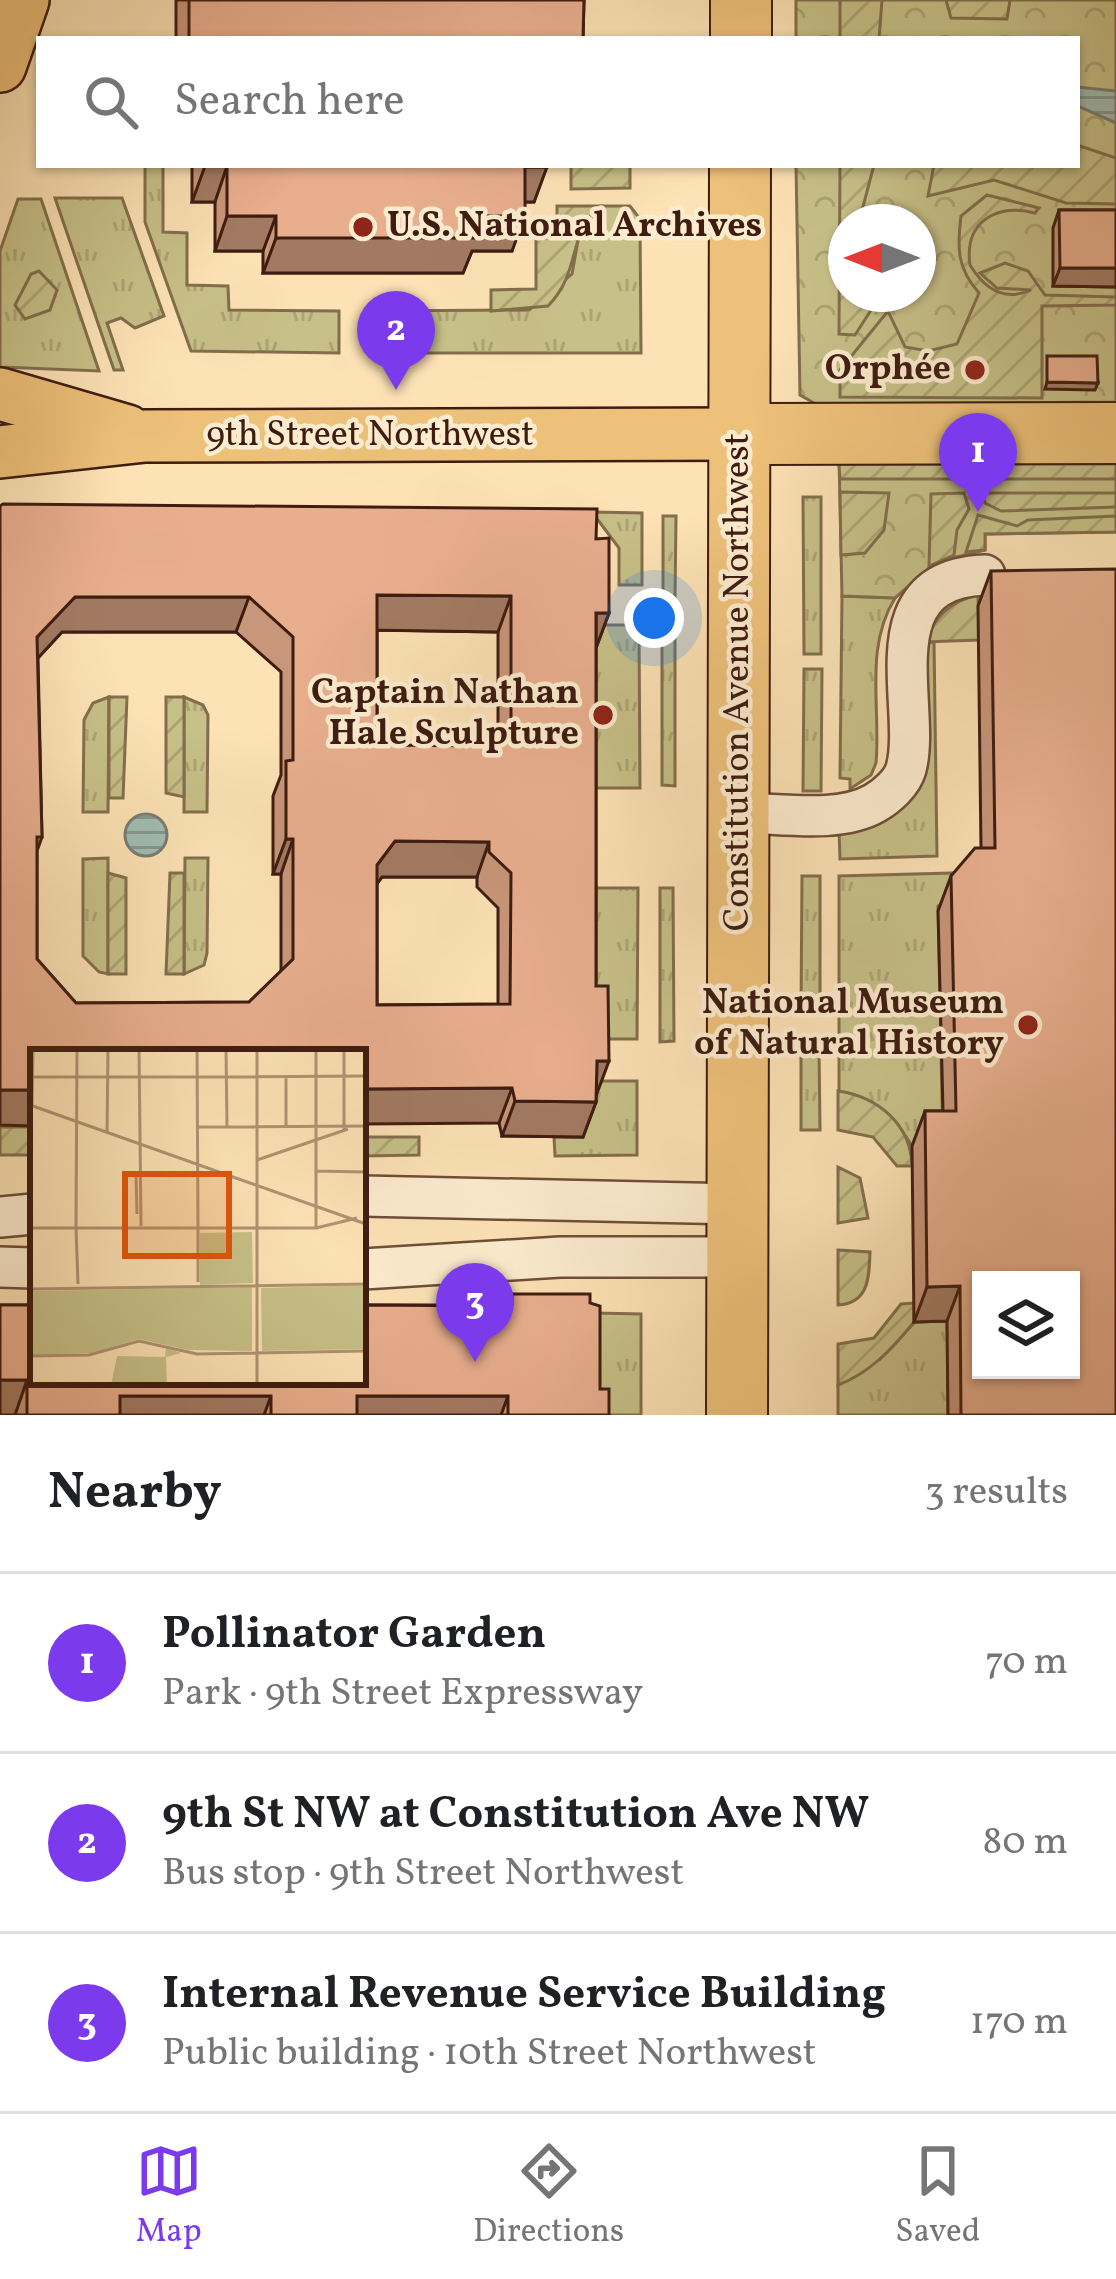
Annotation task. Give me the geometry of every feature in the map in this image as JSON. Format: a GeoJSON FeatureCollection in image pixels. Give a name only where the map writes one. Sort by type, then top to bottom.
{"type":"FeatureCollection","features":[{"type":"Feature","properties":{"kind":"highway"},"geometry":{"type":"LineString","coordinates":[[740,36],[741,0]]}},
{"type":"Feature","properties":{"kind":"highway","name":"Constitution Avenue Northwest"},"geometry":{"type":"LineString","coordinates":[[737,1415],[740,168]]}},
{"type":"Feature","properties":{"kind":"highway"},"geometry":{"type":"LineString","coordinates":[[740,434],[1116,434]]}},
{"type":"Feature","properties":{"kind":"main road"},"geometry":{"type":"LineString","coordinates":[[0,66],[23,0]]}},
{"type":"Feature","properties":{"kind":"main road"},"geometry":{"type":"LineString","coordinates":[[0,394],[145,436]]}},
{"type":"Feature","properties":{"kind":"main road","name":"9th Street Northwest"},"geometry":{"type":"LineString","coordinates":[[0,452],[145,436],[740,434]]}},
{"type":"Feature","properties":{"kind":"street"},"geometry":{"type":"LineString","coordinates":[[739,813],[848,812],[893,790],[906,770],[905,656],[911,625],[930,596],[954,580],[985,575]]}},
{"type":"Feature","properties":{"kind":"street"},"geometry":{"type":"LineString","coordinates":[[366,1196],[738,1230]]}},
{"type":"Feature","properties":{"kind":"street"},"geometry":{"type":"LineString","coordinates":[[0,1200],[30,1199]]}},
{"type":"Feature","properties":{"kind":"street"},"geometry":{"type":"LineString","coordinates":[[366,1210],[459,1214],[560,1257]]}},
{"type":"Feature","properties":{"kind":"street"},"geometry":{"type":"LineString","coordinates":[[0,1217],[30,1214]]}},
{"type":"Feature","properties":{"kind":"street"},"geometry":{"type":"LineString","coordinates":[[366,1269],[560,1257],[738,1230]]}},
{"type":"Feature","properties":{"kind":"street"},"geometry":{"type":"LineString","coordinates":[[0,1267],[30,1268]]}},
{"type":"Feature","properties":{"kind":"green space"},"geometry":{"type":"Polygon","coordinates":[[[796,0],[1116,0],[1116,402],[816,404],[800,395],[796,168],[1080,168],[1080,36],[796,36],[796,0]]]}},
{"type":"Feature","properties":{"kind":"green space"},"geometry":{"type":"Polygon","coordinates":[[[840,0],[882,0],[879,36],[840,36],[840,0]]]}},
{"type":"Feature","properties":{"kind":"green space"},"geometry":{"type":"Polygon","coordinates":[[[946,0],[1010,0],[1007,19],[951,18],[946,0]]]}},
{"type":"Feature","properties":{"kind":"green space"},"geometry":{"type":"Polygon","coordinates":[[[1080,146],[1116,158],[1116,204],[1066,203],[994,180],[928,196],[933,168],[1080,168],[1080,146]]]}},
{"type":"Feature","properties":{"kind":"green space"},"geometry":{"type":"Polygon","coordinates":[[[145,168],[163,168],[163,232],[187,233],[187,285],[228,286],[229,310],[339,311],[339,353],[191,351],[145,222],[145,168]]]}},
{"type":"Feature","properties":{"kind":"green space"},"geometry":{"type":"Polygon","coordinates":[[[571,168],[630,168],[630,188],[571,189],[571,168]]]}},
{"type":"Feature","properties":{"kind":"green space"},"geometry":{"type":"Polygon","coordinates":[[[840,168],[873,168],[864,204],[840,204],[840,168]]]}},
{"type":"Feature","properties":{"kind":"green space"},"geometry":{"type":"Polygon","coordinates":[[[987,195],[1039,208],[1035,213],[996,214],[978,227],[969,250],[970,265],[988,286],[1012,294],[1031,290],[997,288],[980,273],[1005,263],[1028,271],[1045,295],[1116,297],[1116,305],[1042,306],[1042,398],[840,397],[840,370],[887,312],[905,347],[928,351],[957,344],[979,293],[960,258],[961,216],[987,195]]]}},
{"type":"Feature","properties":{"kind":"green space"},"geometry":{"type":"Polygon","coordinates":[[[55,198],[122,198],[164,316],[135,328],[121,318],[107,323],[123,370],[114,370],[55,198]]]}},
{"type":"Feature","properties":{"kind":"green space"},"geometry":{"type":"Polygon","coordinates":[[[18,199],[41,199],[99,371],[0,367],[0,251],[18,199]]]}},
{"type":"Feature","properties":{"kind":"green space"},"geometry":{"type":"Polygon","coordinates":[[[557,206],[600,206],[582,229],[559,293],[548,306],[491,311],[491,290],[536,289],[536,238],[557,238],[557,206]]]}},
{"type":"Feature","properties":{"kind":"green space"},"geometry":{"type":"Polygon","coordinates":[[[600,206],[630,206],[640,219],[641,353],[373,353],[373,311],[529,310],[572,274],[579,235],[600,206]]]}},
{"type":"Feature","properties":{"kind":"green space"},"geometry":{"type":"Polygon","coordinates":[[[39,271],[57,290],[50,310],[25,319],[15,305],[31,274],[39,271]]]}},
{"type":"Feature","properties":{"kind":"green space"},"geometry":{"type":"Polygon","coordinates":[[[839,312],[870,312],[855,335],[839,334],[839,312]]]}},
{"type":"Feature","properties":{"kind":"green space"},"geometry":{"type":"Polygon","coordinates":[[[839,457],[1116,460],[1116,532],[985,534],[985,550],[936,562],[895,598],[842,596],[839,457]]]}},
{"type":"Feature","properties":{"kind":"green space"},"geometry":{"type":"Polygon","coordinates":[[[839,464],[1116,464],[1116,479],[840,479],[839,464]]]}},
{"type":"Feature","properties":{"kind":"green space"},"geometry":{"type":"Polygon","coordinates":[[[840,492],[889,493],[884,530],[865,553],[841,555],[840,492]]]}},
{"type":"Feature","properties":{"kind":"green space"},"geometry":{"type":"Polygon","coordinates":[[[964,493],[969,509],[957,530],[954,555],[929,566],[931,494],[964,493]]]}},
{"type":"Feature","properties":{"kind":"green space"},"geometry":{"type":"Polygon","coordinates":[[[982,493],[1116,493],[1116,507],[1001,511],[985,503],[982,493]]]}},
{"type":"Feature","properties":{"kind":"green space"},"geometry":{"type":"Polygon","coordinates":[[[803,497],[821,497],[821,654],[804,654],[803,497]]]}},
{"type":"Feature","properties":{"kind":"green space"},"geometry":{"type":"Polygon","coordinates":[[[592,512],[642,513],[642,585],[619,585],[619,548],[592,512]]]}},
{"type":"Feature","properties":{"kind":"green space"},"geometry":{"type":"Polygon","coordinates":[[[978,515],[1017,526],[1028,520],[1116,516],[1116,532],[985,534],[985,550],[966,552],[978,515]]]}},
{"type":"Feature","properties":{"kind":"green space"},"geometry":{"type":"Polygon","coordinates":[[[663,516],[676,516],[675,600],[663,600],[663,516]]]}},
{"type":"Feature","properties":{"kind":"green space"},"geometry":{"type":"Polygon","coordinates":[[[978,595],[979,640],[924,642],[945,611],[978,595]]]}},
{"type":"Feature","properties":{"kind":"green space"},"geometry":{"type":"Polygon","coordinates":[[[842,596],[895,598],[885,617],[877,657],[876,763],[871,775],[850,789],[850,779],[840,778],[842,596]]]}},
{"type":"Feature","properties":{"kind":"green space"},"geometry":{"type":"Polygon","coordinates":[[[596,625],[639,625],[640,788],[596,788],[596,625]]]}},
{"type":"Feature","properties":{"kind":"green space"},"geometry":{"type":"Polygon","coordinates":[[[662,636],[675,636],[675,786],[662,785],[662,636]]]}},
{"type":"Feature","properties":{"kind":"green space"},"geometry":{"type":"Polygon","coordinates":[[[924,642],[934,642],[937,856],[840,859],[839,829],[883,818],[924,642]]]}},
{"type":"Feature","properties":{"kind":"green space"},"geometry":{"type":"Polygon","coordinates":[[[804,669],[822,669],[821,791],[803,791],[804,669]]]}},
{"type":"Feature","properties":{"kind":"green space"},"geometry":{"type":"Polygon","coordinates":[[[109,697],[108,812],[83,812],[84,720],[93,703],[109,697]]]}},
{"type":"Feature","properties":{"kind":"green space"},"geometry":{"type":"Polygon","coordinates":[[[109,697],[127,697],[123,798],[109,798],[109,697]]]}},
{"type":"Feature","properties":{"kind":"green space"},"geometry":{"type":"Polygon","coordinates":[[[166,697],[184,697],[184,797],[166,793],[166,697]]]}},
{"type":"Feature","properties":{"kind":"green space"},"geometry":{"type":"Polygon","coordinates":[[[184,697],[203,705],[208,715],[207,812],[184,812],[184,697]]]}},
{"type":"Feature","properties":{"kind":"green space"},"geometry":{"type":"Polygon","coordinates":[[[108,858],[108,974],[99,972],[83,956],[83,859],[108,858]]]}},
{"type":"Feature","properties":{"kind":"green space"},"geometry":{"type":"Polygon","coordinates":[[[185,858],[208,858],[207,953],[204,965],[184,974],[185,858]]]}},
{"type":"Feature","properties":{"kind":"green space"},"geometry":{"type":"Polygon","coordinates":[[[993,872],[938,906],[943,1146],[912,1146],[882,1110],[839,1091],[839,876],[993,872]]]}},
{"type":"Feature","properties":{"kind":"green space"},"geometry":{"type":"Polygon","coordinates":[[[108,873],[126,878],[126,974],[108,974],[108,873]]]}},
{"type":"Feature","properties":{"kind":"green space"},"geometry":{"type":"Polygon","coordinates":[[[170,873],[184,873],[184,974],[166,974],[170,873]]]}},
{"type":"Feature","properties":{"kind":"green space"},"geometry":{"type":"Polygon","coordinates":[[[802,876],[820,876],[820,1014],[801,1014],[802,876]]]}},
{"type":"Feature","properties":{"kind":"green space"},"geometry":{"type":"Polygon","coordinates":[[[596,888],[638,888],[637,1039],[595,1039],[596,888]]]}},
{"type":"Feature","properties":{"kind":"green space"},"geometry":{"type":"Polygon","coordinates":[[[660,888],[673,888],[674,1041],[660,1042],[660,888]]]}},
{"type":"Feature","properties":{"kind":"green space"},"geometry":{"type":"Polygon","coordinates":[[[801,1048],[819,1048],[820,1130],[801,1130],[801,1048]]]}},
{"type":"Feature","properties":{"kind":"green space"},"geometry":{"type":"Polygon","coordinates":[[[596,1081],[637,1081],[637,1155],[555,1156],[554,1137],[583,1137],[596,1081]]]}},
{"type":"Feature","properties":{"kind":"green space"},"geometry":{"type":"Polygon","coordinates":[[[838,1091],[867,1099],[890,1115],[906,1138],[912,1166],[897,1166],[873,1137],[838,1130],[838,1091]]]}},
{"type":"Feature","properties":{"kind":"green space"},"geometry":{"type":"Polygon","coordinates":[[[0,1127],[30,1127],[30,1155],[0,1155],[0,1127]]]}},
{"type":"Feature","properties":{"kind":"green space"},"geometry":{"type":"Polygon","coordinates":[[[366,1137],[419,1137],[419,1155],[366,1156],[366,1137]]]}},
{"type":"Feature","properties":{"kind":"green space"},"geometry":{"type":"Polygon","coordinates":[[[838,1167],[860,1178],[868,1218],[838,1223],[838,1167]]]}},
{"type":"Feature","properties":{"kind":"green space"},"geometry":{"type":"Polygon","coordinates":[[[838,1250],[870,1252],[868,1280],[861,1294],[838,1305],[838,1250]]]}},
{"type":"Feature","properties":{"kind":"green space"},"geometry":{"type":"Polygon","coordinates":[[[914,1303],[914,1322],[898,1341],[871,1367],[838,1385],[838,1344],[874,1338],[901,1304],[914,1303]]]}},
{"type":"Feature","properties":{"kind":"green space"},"geometry":{"type":"Polygon","coordinates":[[[548,1312],[641,1314],[641,1415],[587,1415],[548,1312]]]}},
{"type":"Feature","properties":{"kind":"green space"},"geometry":{"type":"Polygon","coordinates":[[[947,1321],[948,1415],[838,1415],[838,1385],[880,1359],[915,1322],[947,1321]]]}},
{"type":"Feature","properties":{"kind":"water"},"geometry":{"type":"Polygon","coordinates":[[[1080,87],[1116,91],[1116,123],[1080,107],[1080,87]]]}},
{"type":"Feature","properties":{"kind":"water"},"geometry":{"type":"Polygon","coordinates":[[[146,814],[161,820],[167,835],[161,850],[146,856],[131,850],[125,835],[131,820],[146,814]]]}},
{"type":"Feature","properties":{"kind":"building"},"geometry":{"type":"Polygon","coordinates":[[[189,0],[584,0],[583,36],[189,36],[189,0]]]}},
{"type":"Feature","properties":{"kind":"building"},"geometry":{"type":"Polygon","coordinates":[[[227,168],[525,168],[525,216],[476,216],[476,238],[276,238],[276,216],[227,216],[227,168]]]}},
{"type":"Feature","properties":{"kind":"building"},"geometry":{"type":"Polygon","coordinates":[[[1059,210],[1116,210],[1116,268],[1060,268],[1059,210]]]}},
{"type":"Feature","properties":{"kind":"building"},"geometry":{"type":"Polygon","coordinates":[[[1047,356],[1097,356],[1098,383],[1047,382],[1047,356]]]}},
{"type":"Feature","properties":{"kind":"building"},"geometry":{"type":"Polygon","coordinates":[[[0,506],[597,509],[596,539],[609,538],[609,613],[596,613],[596,986],[608,986],[609,1061],[597,1061],[596,1102],[515,1101],[512,1088],[366,1089],[366,1049],[30,1049],[30,1090],[0,1090],[0,506]],[[377,595],[377,745],[490,746],[511,728],[511,596],[377,595]],[[75,597],[37,637],[42,837],[37,837],[37,959],[76,1003],[249,1002],[293,959],[293,839],[286,839],[286,761],[293,760],[293,637],[249,597],[75,597]],[[395,841],[377,865],[377,1005],[510,1004],[511,873],[489,852],[489,842],[395,841]]]}},
{"type":"Feature","properties":{"kind":"building","name":"National Museum of Natural History"},"geometry":{"type":"Polygon","coordinates":[[[1116,569],[1116,1415],[961,1415],[960,1286],[927,1287],[925,1111],[956,1111],[951,876],[975,848],[995,848],[991,571],[1116,569]]]}},
{"type":"Feature","properties":{"kind":"building"},"geometry":{"type":"Polygon","coordinates":[[[512,1294],[590,1294],[590,1303],[600,1306],[600,1389],[609,1389],[609,1415],[508,1415],[508,1396],[357,1396],[357,1415],[271,1415],[271,1396],[120,1396],[120,1415],[27,1415],[27,1380],[0,1380],[0,1305],[30,1305],[30,1385],[366,1385],[366,1305],[512,1304],[512,1294]]]}},
{"type":"Feature","properties":{"kind":"place","name":"U.S. National Archives"},"geometry":{"type":"Point","coordinates":[363,227]}},
{"type":"Feature","properties":{"kind":"place","name":"Orphée"},"geometry":{"type":"Point","coordinates":[975,370]}},
{"type":"Feature","properties":{"kind":"place","name":"9th St NW at Constitution Ave NW"},"geometry":{"type":"Point","coordinates":[396,390]}},
{"type":"Feature","properties":{"kind":"place","name":"Pollinator Garden"},"geometry":{"type":"Point","coordinates":[978,512]}},
{"type":"Feature","properties":{"kind":"place","name":"Captain Nathan Hale Sculpture"},"geometry":{"type":"Point","coordinates":[603,715]}},
{"type":"Feature","properties":{"kind":"place","name":"National Museum of Natural History"},"geometry":{"type":"Point","coordinates":[1028,1025]}},
{"type":"Feature","properties":{"kind":"place","name":"Internal Revenue Service Building"},"geometry":{"type":"Point","coordinates":[475,1362]}}]}
